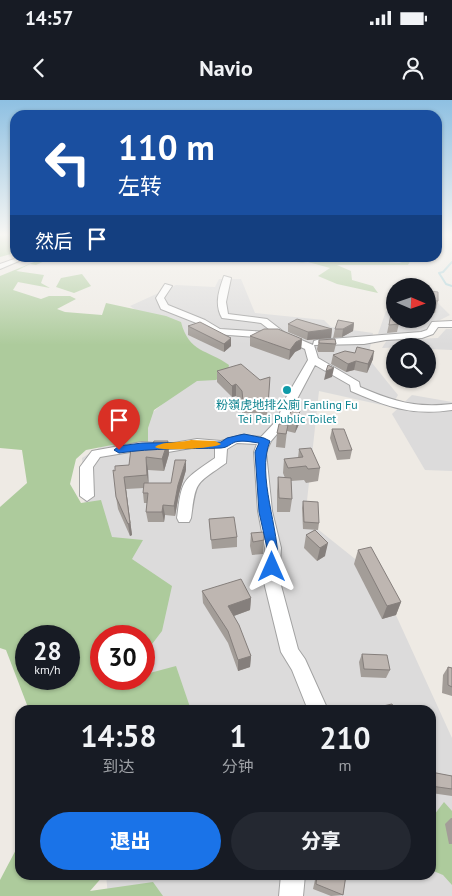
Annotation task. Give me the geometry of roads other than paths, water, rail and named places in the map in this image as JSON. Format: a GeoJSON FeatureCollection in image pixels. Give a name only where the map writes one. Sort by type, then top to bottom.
{"type":"FeatureCollection","features":[{"type":"Feature","properties":{"kind":"street"},"geometry":{"type":"LineString","coordinates":[[227,278],[227,285],[220,302],[223,314],[234,318],[264,321],[281,334],[307,345],[364,342],[386,337],[422,335],[430,332],[435,324],[452,324]]}},
{"type":"Feature","properties":{"kind":"street"},"geometry":{"type":"LineString","coordinates":[[168,286],[161,293],[160,304],[202,322],[212,330],[238,335],[281,334]]}},
{"type":"Feature","properties":{"kind":"street"},"geometry":{"type":"LineString","coordinates":[[307,345],[310,347],[313,360],[290,401],[283,420],[264,441],[260,452],[265,512],[273,548],[270,578],[290,652],[304,673],[316,705]]}},
{"type":"Feature","properties":{"kind":"street"},"geometry":{"type":"LineString","coordinates":[[313,360],[347,381],[356,384],[355,389],[403,409],[420,412],[452,407]]}},
{"type":"Feature","properties":{"kind":"street"},"geometry":{"type":"LineString","coordinates":[[87,496],[86,467],[91,457],[96,454],[142,446],[168,448],[191,444],[223,445],[237,438],[264,441]]}},
{"type":"Feature","properties":{"kind":"street"},"geometry":{"type":"LineString","coordinates":[[184,518],[188,487],[194,479],[221,460],[220,448],[223,445]]}},
{"type":"Feature","properties":{"kind":"street"},"geometry":{"type":"LineString","coordinates":[[291,896],[293,880]]}},
{"type":"Feature","properties":{"kind":"waterway"},"geometry":{"type":"LineString","coordinates":[[444,271],[439,273],[446,284],[452,286]]}},
{"type":"Feature","properties":{"kind":"place","name":"粉嶺虎地排公廁 Fanling Fu Tei Pai Public Toilet"},"geometry":{"type":"Point","coordinates":[287,390]}}]}
